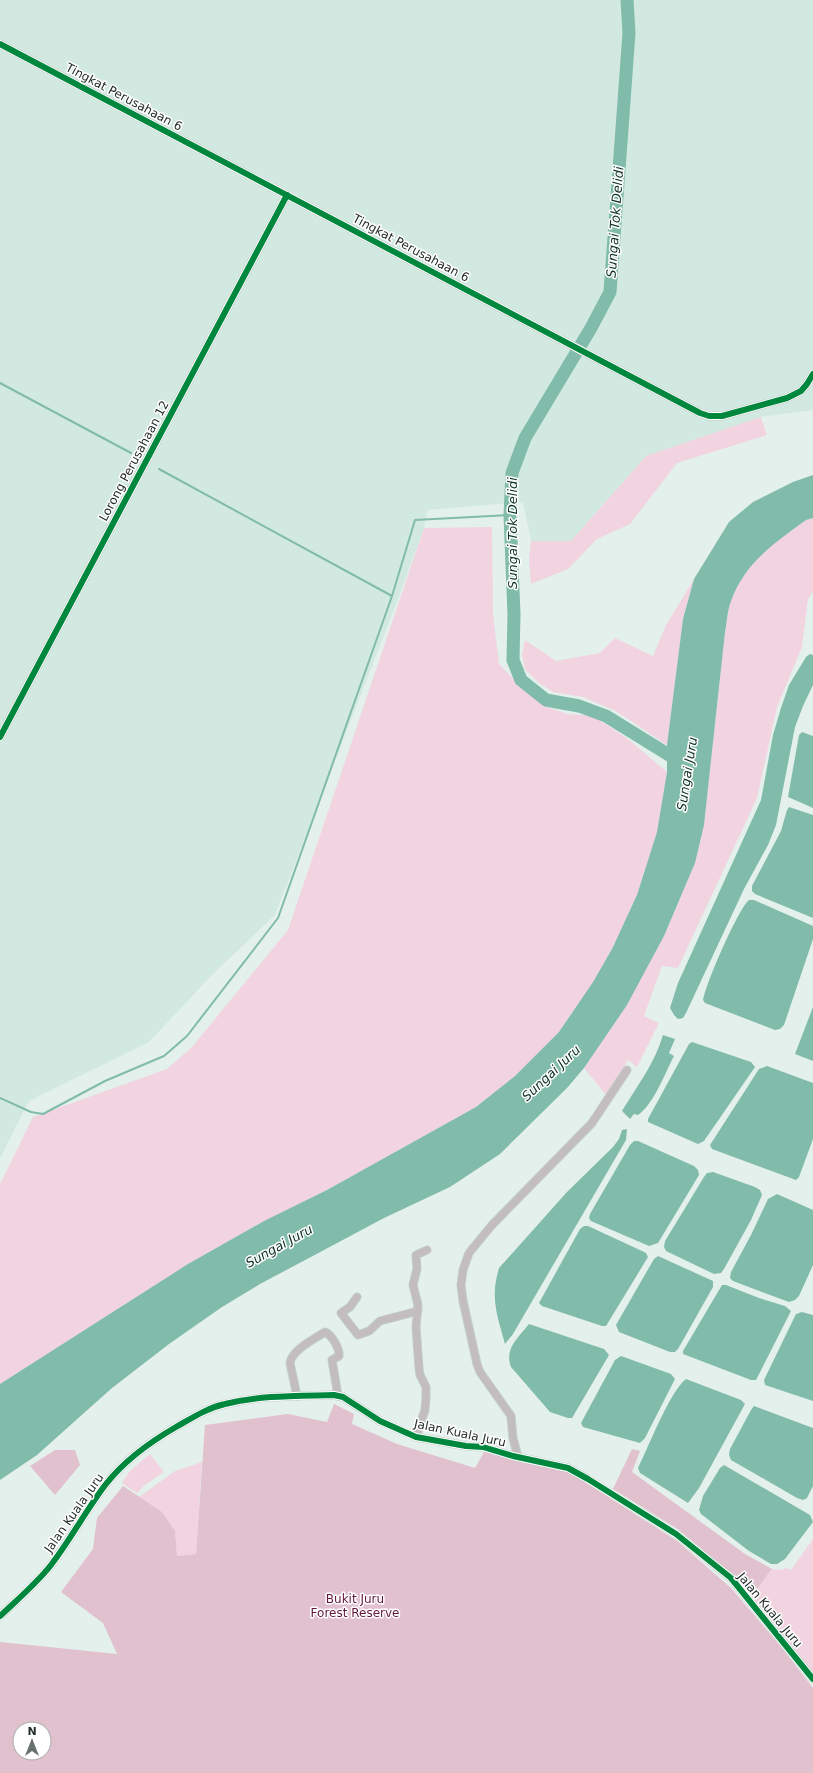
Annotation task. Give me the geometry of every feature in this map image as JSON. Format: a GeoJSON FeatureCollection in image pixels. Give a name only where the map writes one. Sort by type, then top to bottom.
{"type":"FeatureCollection","features":[{"type":"Feature","properties":{"kind":"street","name":"Tingkat Perusahaan 6"},"geometry":{"type":"LineString","coordinates":[[0,44],[700,412],[715,416],[732,414],[788,398],[801,391],[813,374]]}},
{"type":"Feature","properties":{"kind":"street","name":"Lorong Perusahaan 12"},"geometry":{"type":"LineString","coordinates":[[0,737],[287,195]]}},
{"type":"Feature","properties":{"kind":"street"},"geometry":{"type":"LineString","coordinates":[[518,1457],[513,1438],[511,1416],[480,1372],[477,1364],[463,1301],[461,1285],[463,1270],[469,1253],[475,1244],[592,1124],[627,1070]]}},
{"type":"Feature","properties":{"kind":"street"},"geometry":{"type":"LineString","coordinates":[[416,1437],[425,1410],[426,1387],[420,1375],[419,1368],[416,1327],[418,1305],[413,1285],[417,1269],[416,1255],[427,1250]]}},
{"type":"Feature","properties":{"kind":"street"},"geometry":{"type":"LineString","coordinates":[[357,1297],[350,1307],[341,1313],[358,1335],[370,1330],[380,1321],[418,1311]]}},
{"type":"Feature","properties":{"kind":"street"},"geometry":{"type":"LineString","coordinates":[[296,1396],[290,1359],[292,1355],[325,1332],[329,1333],[340,1352],[339,1356],[332,1360],[338,1396]]}},
{"type":"Feature","properties":{"kind":"street","name":"Jalan Kuala Juru"},"geometry":{"type":"LineString","coordinates":[[0,1616],[50,1567],[107,1483],[138,1451],[151,1442],[201,1412],[225,1404],[268,1397],[338,1396],[343,1397],[380,1421],[416,1437],[466,1446],[483,1447],[518,1457],[568,1468],[676,1534],[731,1578],[813,1679]]}},
{"type":"Feature","properties":{"kind":"shaded area"},"geometry":{"type":"Polygon","coordinates":[[[0,0],[813,0],[813,410],[761,417],[646,456],[571,541],[531,541],[523,502],[427,510],[424,528],[398,599],[275,915],[213,974],[149,1042],[29,1101],[0,1159],[0,0]]]}},
{"type":"Feature","properties":{"kind":"shaded area"},"geometry":{"type":"Polygon","coordinates":[[[761,417],[767,435],[677,463],[630,524],[597,539],[568,569],[531,584],[529,559],[531,541],[571,541],[646,456],[761,417]]]}},
{"type":"Feature","properties":{"kind":"shaded area"},"geometry":{"type":"Polygon","coordinates":[[[813,518],[813,592],[808,599],[802,647],[777,707],[757,798],[678,968],[662,966],[644,1016],[659,1023],[637,1067],[628,1060],[607,1096],[584,1068],[627,1005],[664,936],[695,863],[704,825],[725,632],[730,604],[743,577],[760,556],[806,520],[813,518]]]}},
{"type":"Feature","properties":{"kind":"shaded area"},"geometry":{"type":"Polygon","coordinates":[[[492,527],[493,614],[499,664],[526,692],[544,706],[567,714],[593,716],[628,739],[667,772],[657,832],[637,895],[612,949],[593,982],[559,1032],[515,1076],[476,1107],[327,1190],[264,1221],[188,1264],[0,1384],[0,1184],[33,1117],[167,1069],[192,1047],[288,930],[424,528],[492,527]]]}},
{"type":"Feature","properties":{"kind":"shaded area"},"geometry":{"type":"Polygon","coordinates":[[[694,579],[683,619],[667,745],[616,711],[583,697],[553,692],[539,683],[525,669],[522,655],[525,640],[556,661],[600,653],[615,638],[653,656],[666,625],[694,579]]]}},
{"type":"Feature","properties":{"kind":"shaded area"},"geometry":{"type":"Polygon","coordinates":[[[150,1454],[164,1472],[145,1485],[137,1493],[122,1483],[130,1471],[150,1454]]]}},
{"type":"Feature","properties":{"kind":"shaded area"},"geometry":{"type":"Polygon","coordinates":[[[202,1462],[196,1554],[177,1556],[175,1531],[162,1512],[139,1497],[175,1471],[202,1462]]]}},
{"type":"Feature","properties":{"kind":"shaded area"},"geometry":{"type":"Polygon","coordinates":[[[813,1539],[813,1673],[751,1597],[772,1569],[782,1570],[786,1568],[791,1570],[813,1539]]]}},
{"type":"Feature","properties":{"kind":"green space","name":"Bukit Juru Forest Reserve"},"geometry":{"type":"Polygon","coordinates":[[[334,1404],[354,1414],[352,1424],[397,1444],[475,1468],[484,1452],[569,1472],[677,1541],[731,1588],[782,1648],[813,1688],[813,1773],[0,1773],[0,1642],[117,1654],[103,1623],[61,1592],[93,1549],[97,1518],[123,1486],[162,1512],[175,1531],[177,1556],[196,1554],[205,1425],[288,1414],[327,1422],[334,1404]]]}},
{"type":"Feature","properties":{"kind":"green space"},"geometry":{"type":"Polygon","coordinates":[[[632,1449],[640,1451],[632,1472],[745,1554],[772,1569],[751,1597],[733,1575],[678,1529],[613,1489],[632,1449]]]}},
{"type":"Feature","properties":{"kind":"green space"},"geometry":{"type":"Polygon","coordinates":[[[55,1450],[75,1450],[80,1465],[55,1495],[30,1466],[55,1450]]]}},
{"type":"Feature","properties":{"kind":"water","name":"Sungai Juru"},"geometry":{"type":"Polygon","coordinates":[[[813,475],[813,518],[806,520],[760,556],[743,577],[730,604],[725,632],[704,825],[695,863],[664,936],[627,1005],[584,1068],[567,1088],[500,1154],[450,1187],[384,1218],[260,1284],[222,1307],[169,1344],[112,1388],[37,1455],[0,1480],[0,1384],[188,1264],[264,1221],[327,1190],[476,1107],[515,1076],[559,1032],[593,982],[612,949],[637,895],[657,832],[667,772],[667,745],[683,619],[694,579],[729,522],[753,502],[793,482],[813,475]]]}},
{"type":"Feature","properties":{"kind":"water"},"geometry":{"type":"Polygon","coordinates":[[[810,654],[813,655],[813,685],[795,727],[776,825],[768,845],[744,889],[686,1013],[683,1018],[678,1019],[670,1008],[678,983],[761,800],[773,735],[781,708],[789,685],[806,657],[810,654]]]}},
{"type":"Feature","properties":{"kind":"water"},"geometry":{"type":"Polygon","coordinates":[[[802,732],[813,736],[813,808],[788,797],[799,735],[802,732]]]}},
{"type":"Feature","properties":{"kind":"water"},"geometry":{"type":"Polygon","coordinates":[[[789,807],[813,815],[813,918],[755,894],[752,891],[752,886],[781,831],[789,807]]]}},
{"type":"Feature","properties":{"kind":"water"},"geometry":{"type":"Polygon","coordinates":[[[749,900],[754,900],[813,926],[813,939],[784,1025],[780,1029],[775,1030],[705,1003],[703,1000],[709,979],[730,932],[737,917],[749,900]]]}},
{"type":"Feature","properties":{"kind":"water"},"geometry":{"type":"Polygon","coordinates":[[[813,1007],[813,1061],[795,1054],[813,1007]]]}},
{"type":"Feature","properties":{"kind":"water"},"geometry":{"type":"Polygon","coordinates":[[[663,1035],[675,1039],[669,1053],[674,1056],[659,1088],[649,1104],[638,1115],[634,1114],[630,1119],[622,1111],[650,1065],[660,1045],[663,1035]]]}},
{"type":"Feature","properties":{"kind":"water"},"geometry":{"type":"Polygon","coordinates":[[[692,1042],[751,1062],[755,1067],[704,1141],[698,1144],[648,1122],[648,1119],[689,1044],[692,1042]]]}},
{"type":"Feature","properties":{"kind":"water"},"geometry":{"type":"Polygon","coordinates":[[[767,1066],[813,1083],[813,1139],[799,1177],[796,1180],[712,1149],[710,1145],[759,1069],[767,1066]]]}},
{"type":"Feature","properties":{"kind":"water"},"geometry":{"type":"Polygon","coordinates":[[[627,1129],[626,1140],[513,1334],[505,1344],[497,1315],[495,1298],[496,1279],[499,1268],[567,1192],[613,1147],[619,1139],[622,1130],[627,1129]]]}},
{"type":"Feature","properties":{"kind":"water"},"geometry":{"type":"Polygon","coordinates":[[[634,1141],[638,1141],[694,1166],[698,1170],[699,1175],[658,1243],[649,1246],[591,1221],[589,1218],[630,1145],[634,1141]]]}},
{"type":"Feature","properties":{"kind":"water"},"geometry":{"type":"Polygon","coordinates":[[[713,1172],[755,1187],[760,1190],[762,1195],[751,1220],[724,1269],[721,1273],[714,1274],[666,1251],[664,1247],[665,1241],[704,1177],[707,1173],[713,1172]]]}},
{"type":"Feature","properties":{"kind":"water"},"geometry":{"type":"Polygon","coordinates":[[[777,1194],[813,1210],[813,1265],[799,1296],[795,1300],[789,1302],[733,1281],[730,1278],[731,1272],[768,1199],[777,1194]]]}},
{"type":"Feature","properties":{"kind":"water"},"geometry":{"type":"Polygon","coordinates":[[[584,1226],[588,1226],[642,1251],[646,1253],[648,1257],[606,1326],[542,1306],[539,1303],[580,1229],[584,1226]]]}},
{"type":"Feature","properties":{"kind":"water"},"geometry":{"type":"Polygon","coordinates":[[[658,1256],[713,1281],[713,1287],[675,1352],[670,1352],[619,1332],[616,1325],[654,1259],[658,1256]]]}},
{"type":"Feature","properties":{"kind":"water"},"geometry":{"type":"Polygon","coordinates":[[[722,1285],[726,1285],[785,1306],[791,1311],[756,1380],[751,1380],[683,1354],[683,1351],[722,1285]]]}},
{"type":"Feature","properties":{"kind":"water"},"geometry":{"type":"Polygon","coordinates":[[[802,1312],[813,1315],[813,1401],[765,1385],[764,1380],[796,1314],[802,1312]]]}},
{"type":"Feature","properties":{"kind":"water"},"geometry":{"type":"Polygon","coordinates":[[[529,1324],[604,1349],[609,1355],[572,1418],[550,1412],[511,1367],[509,1355],[513,1344],[529,1324]]]}},
{"type":"Feature","properties":{"kind":"water"},"geometry":{"type":"Polygon","coordinates":[[[621,1356],[671,1374],[675,1379],[645,1438],[640,1443],[583,1427],[581,1423],[615,1360],[621,1356]]]}},
{"type":"Feature","properties":{"kind":"water"},"geometry":{"type":"Polygon","coordinates":[[[686,1379],[741,1400],[745,1404],[699,1488],[688,1503],[640,1473],[638,1468],[666,1407],[680,1385],[686,1379]]]}},
{"type":"Feature","properties":{"kind":"water"},"geometry":{"type":"Polygon","coordinates":[[[754,1406],[813,1428],[813,1486],[807,1498],[803,1500],[797,1498],[731,1460],[729,1455],[730,1449],[754,1406]]]}},
{"type":"Feature","properties":{"kind":"water"},"geometry":{"type":"Polygon","coordinates":[[[724,1465],[810,1515],[813,1522],[785,1559],[777,1564],[771,1564],[749,1551],[701,1514],[699,1510],[703,1496],[720,1468],[724,1465]]]}},
{"type":"Feature","properties":{"kind":"waterway","name":"Sungai Tok Delidi"},"geometry":{"type":"LineString","coordinates":[[627,0],[629,33],[610,292],[591,328],[525,438],[512,473],[510,515],[514,614],[513,660],[521,680],[546,700],[579,706],[606,716],[682,763]]}},
{"type":"Feature","properties":{"kind":"waterway"},"geometry":{"type":"LineString","coordinates":[[0,383],[131,453]]}},
{"type":"Feature","properties":{"kind":"waterway"},"geometry":{"type":"LineString","coordinates":[[159,469],[392,596]]}},
{"type":"Feature","properties":{"kind":"waterway"},"geometry":{"type":"LineString","coordinates":[[0,1098],[31,1112],[43,1114],[105,1081],[164,1056],[187,1036],[278,918],[392,596],[415,520],[510,515]]}},
{"type":"Feature","properties":{"kind":"cycle path"},"geometry":{"type":"LineString","coordinates":[[0,44],[700,413],[709,416],[722,416],[787,398],[801,391],[813,374]]}},
{"type":"Feature","properties":{"kind":"cycle path"},"geometry":{"type":"LineString","coordinates":[[0,737],[287,195]]}},
{"type":"Feature","properties":{"kind":"cycle path"},"geometry":{"type":"LineString","coordinates":[[0,1616],[33,1585],[51,1565],[113,1475],[138,1452],[157,1439],[200,1414],[225,1404],[266,1397],[334,1395],[343,1397],[380,1421],[416,1437],[466,1446],[483,1447],[513,1456],[568,1468],[588,1479],[676,1534],[731,1578],[813,1679]]}}]}
